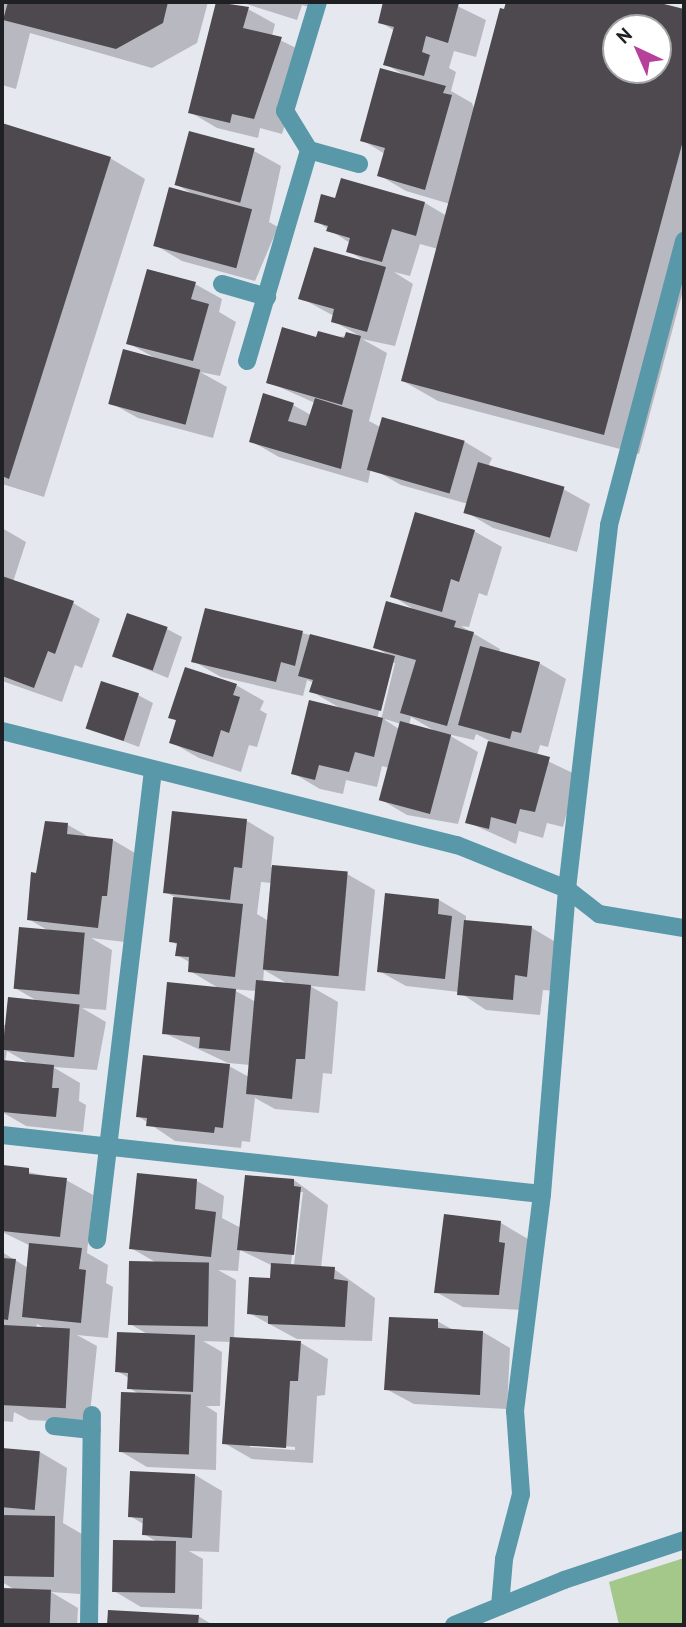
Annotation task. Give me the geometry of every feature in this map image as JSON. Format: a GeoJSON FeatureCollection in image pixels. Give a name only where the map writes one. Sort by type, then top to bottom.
{"type":"FeatureCollection","features":[{"type":"Feature","properties":{"kind":"street"},"geometry":{"type":"LineString","coordinates":[[318,2],[285,111],[309,150],[359,164]]}},
{"type":"Feature","properties":{"kind":"street"},"geometry":{"type":"LineString","coordinates":[[247,361],[309,150]]}},
{"type":"Feature","properties":{"kind":"street"},"geometry":{"type":"LineString","coordinates":[[500,1606],[504,1559],[521,1494],[515,1411],[542,1194],[567,889],[609,525],[684,241]]}},
{"type":"Feature","properties":{"kind":"street"},"geometry":{"type":"LineString","coordinates":[[222,284],[267,297]]}},
{"type":"Feature","properties":{"kind":"street"},"geometry":{"type":"LineString","coordinates":[[2,731],[153,771],[457,845],[567,889],[599,914],[684,928]]}},
{"type":"Feature","properties":{"kind":"street"},"geometry":{"type":"LineString","coordinates":[[97,1240],[153,771]]}},
{"type":"Feature","properties":{"kind":"street"},"geometry":{"type":"LineString","coordinates":[[2,1135],[542,1194]]}},
{"type":"Feature","properties":{"kind":"street"},"geometry":{"type":"LineString","coordinates":[[54,1426],[92,1422],[89,1625]]}},
{"type":"Feature","properties":{"kind":"street"},"geometry":{"type":"LineString","coordinates":[[454,1625],[684,1540]]}},
{"type":"Feature","properties":{"kind":"green space"},"geometry":{"type":"Polygon","coordinates":[[[684,1558],[684,1625],[619,1625],[609,1582],[684,1558]]]}},
{"type":"Feature","properties":{"kind":"building"},"geometry":{"type":"Polygon","coordinates":[[[8,2],[168,2],[163,23],[116,49],[3,20],[8,2]]]}},
{"type":"Feature","properties":{"kind":"building"},"geometry":{"type":"Polygon","coordinates":[[[216,2],[249,7],[243,28],[282,37],[254,119],[232,114],[230,123],[188,113],[216,2]]]}},
{"type":"Feature","properties":{"kind":"building"},"geometry":{"type":"Polygon","coordinates":[[[383,2],[459,3],[448,43],[426,36],[422,52],[430,55],[424,76],[383,65],[394,27],[378,23],[383,2]]]}},
{"type":"Feature","properties":{"kind":"building"},"geometry":{"type":"Polygon","coordinates":[[[506,2],[656,2],[684,9],[684,137],[604,435],[401,381],[500,8],[504,9],[506,2]]]}},
{"type":"Feature","properties":{"kind":"building"},"geometry":{"type":"Polygon","coordinates":[[[380,68],[446,86],[443,93],[452,95],[425,190],[377,176],[385,148],[360,141],[380,68]]]}},
{"type":"Feature","properties":{"kind":"building"},"geometry":{"type":"Polygon","coordinates":[[[2,123],[111,157],[9,479],[2,476],[2,123]]]}},
{"type":"Feature","properties":{"kind":"building"},"geometry":{"type":"Polygon","coordinates":[[[189,131],[255,149],[240,203],[175,185],[189,131]]]}},
{"type":"Feature","properties":{"kind":"building"},"geometry":{"type":"Polygon","coordinates":[[[341,178],[425,202],[416,236],[392,229],[382,262],[346,252],[350,238],[326,231],[328,226],[314,222],[321,194],[335,198],[341,178]]]}},
{"type":"Feature","properties":{"kind":"building"},"geometry":{"type":"Polygon","coordinates":[[[169,187],[252,209],[236,268],[153,246],[169,187]]]}},
{"type":"Feature","properties":{"kind":"building"},"geometry":{"type":"Polygon","coordinates":[[[314,247],[386,267],[367,332],[331,322],[334,309],[298,299],[314,247]]]}},
{"type":"Feature","properties":{"kind":"building"},"geometry":{"type":"Polygon","coordinates":[[[147,269],[196,282],[191,299],[209,304],[193,361],[126,344],[147,269]]]}},
{"type":"Feature","properties":{"kind":"building"},"geometry":{"type":"Polygon","coordinates":[[[282,327],[316,337],[318,331],[344,338],[346,332],[361,336],[342,405],[266,383],[282,327]]]}},
{"type":"Feature","properties":{"kind":"building"},"geometry":{"type":"Polygon","coordinates":[[[123,349],[200,370],[186,425],[108,404],[123,349]]]}},
{"type":"Feature","properties":{"kind":"building"},"geometry":{"type":"Polygon","coordinates":[[[263,393],[294,403],[288,421],[306,426],[315,398],[353,410],[341,469],[249,442],[263,393]]]}},
{"type":"Feature","properties":{"kind":"building"},"geometry":{"type":"Polygon","coordinates":[[[382,417],[465,441],[450,494],[367,470],[382,417]]]}},
{"type":"Feature","properties":{"kind":"building"},"geometry":{"type":"Polygon","coordinates":[[[478,462],[565,487],[550,538],[463,513],[478,462]]]}},
{"type":"Feature","properties":{"kind":"building"},"geometry":{"type":"Polygon","coordinates":[[[415,512],[475,530],[459,582],[451,579],[442,612],[390,597],[415,512]]]}},
{"type":"Feature","properties":{"kind":"building"},"geometry":{"type":"Polygon","coordinates":[[[2,576],[74,601],[55,654],[48,651],[34,688],[2,676],[2,576]]]}},
{"type":"Feature","properties":{"kind":"building"},"geometry":{"type":"Polygon","coordinates":[[[386,601],[456,621],[454,627],[474,632],[447,726],[400,713],[416,660],[373,648],[386,601]]]}},
{"type":"Feature","properties":{"kind":"building"},"geometry":{"type":"Polygon","coordinates":[[[205,608],[303,631],[295,666],[281,662],[276,682],[191,662],[205,608]]]}},
{"type":"Feature","properties":{"kind":"building"},"geometry":{"type":"Polygon","coordinates":[[[127,613],[168,627],[153,670],[112,656],[127,613]]]}},
{"type":"Feature","properties":{"kind":"building"},"geometry":{"type":"Polygon","coordinates":[[[310,634],[395,656],[381,711],[309,692],[313,680],[298,676],[310,634]]]}},
{"type":"Feature","properties":{"kind":"building"},"geometry":{"type":"Polygon","coordinates":[[[480,646],[540,662],[521,733],[512,731],[510,739],[458,725],[480,646]]]}},
{"type":"Feature","properties":{"kind":"building"},"geometry":{"type":"Polygon","coordinates":[[[185,667],[237,684],[233,695],[240,697],[229,733],[221,730],[213,757],[169,743],[176,720],[168,718],[185,667]]]}},
{"type":"Feature","properties":{"kind":"building"},"geometry":{"type":"Polygon","coordinates":[[[101,681],[139,693],[124,741],[86,729],[101,681]]]}},
{"type":"Feature","properties":{"kind":"building"},"geometry":{"type":"Polygon","coordinates":[[[309,700],[383,718],[374,757],[355,752],[349,772],[319,765],[315,780],[291,774],[309,700]]]}},
{"type":"Feature","properties":{"kind":"building"},"geometry":{"type":"Polygon","coordinates":[[[400,721],[451,735],[430,814],[379,800],[400,721]]]}},
{"type":"Feature","properties":{"kind":"building"},"geometry":{"type":"Polygon","coordinates":[[[488,741],[550,757],[535,812],[520,809],[516,824],[491,817],[489,829],[465,823],[488,741]]]}},
{"type":"Feature","properties":{"kind":"building"},"geometry":{"type":"Polygon","coordinates":[[[172,811],[247,819],[242,868],[234,867],[230,900],[163,893],[172,811]]]}},
{"type":"Feature","properties":{"kind":"building"},"geometry":{"type":"Polygon","coordinates":[[[45,821],[68,823],[67,834],[113,839],[107,896],[102,896],[98,928],[27,920],[31,872],[36,873],[45,821]]]}},
{"type":"Feature","properties":{"kind":"building"},"geometry":{"type":"Polygon","coordinates":[[[272,865],[348,872],[339,976],[263,970],[272,865]]]}},
{"type":"Feature","properties":{"kind":"building"},"geometry":{"type":"Polygon","coordinates":[[[385,893],[439,899],[438,914],[452,916],[445,979],[377,972],[385,893]]]}},
{"type":"Feature","properties":{"kind":"building"},"geometry":{"type":"Polygon","coordinates":[[[173,897],[243,904],[235,977],[188,972],[189,957],[175,956],[177,943],[169,942],[173,897]]]}},
{"type":"Feature","properties":{"kind":"building"},"geometry":{"type":"Polygon","coordinates":[[[464,920],[532,926],[527,977],[515,975],[513,1000],[457,995],[464,920]]]}},
{"type":"Feature","properties":{"kind":"building"},"geometry":{"type":"Polygon","coordinates":[[[19,927],[85,933],[79,995],[14,989],[19,927]]]}},
{"type":"Feature","properties":{"kind":"building"},"geometry":{"type":"Polygon","coordinates":[[[256,980],[311,985],[305,1059],[296,1059],[292,1099],[246,1094],[256,980]]]}},
{"type":"Feature","properties":{"kind":"building"},"geometry":{"type":"Polygon","coordinates":[[[167,982],[236,989],[230,1051],[199,1048],[200,1037],[162,1034],[167,982]]]}},
{"type":"Feature","properties":{"kind":"building"},"geometry":{"type":"Polygon","coordinates":[[[8,997],[80,1005],[74,1057],[2,1050],[8,997]]]}},
{"type":"Feature","properties":{"kind":"building"},"geometry":{"type":"Polygon","coordinates":[[[143,1055],[230,1064],[223,1128],[215,1127],[214,1133],[146,1126],[147,1118],[136,1117],[143,1055]]]}},
{"type":"Feature","properties":{"kind":"building"},"geometry":{"type":"Polygon","coordinates":[[[2,1060],[54,1065],[52,1088],[59,1088],[56,1117],[2,1112],[2,1060]]]}},
{"type":"Feature","properties":{"kind":"building"},"geometry":{"type":"Polygon","coordinates":[[[3,1165],[29,1168],[29,1174],[67,1178],[60,1237],[2,1231],[3,1165]]]}},
{"type":"Feature","properties":{"kind":"building"},"geometry":{"type":"Polygon","coordinates":[[[137,1173],[197,1179],[195,1209],[216,1212],[211,1257],[129,1249],[137,1173]]]}},
{"type":"Feature","properties":{"kind":"building"},"geometry":{"type":"Polygon","coordinates":[[[245,1175],[294,1179],[294,1186],[301,1187],[294,1255],[237,1250],[245,1175]]]}},
{"type":"Feature","properties":{"kind":"building"},"geometry":{"type":"Polygon","coordinates":[[[444,1214],[501,1221],[499,1242],[505,1243],[499,1295],[434,1293],[444,1214]]]}},
{"type":"Feature","properties":{"kind":"building"},"geometry":{"type":"Polygon","coordinates":[[[29,1243],[82,1248],[79,1269],[86,1270],[81,1323],[22,1317],[29,1243]]]}},
{"type":"Feature","properties":{"kind":"building"},"geometry":{"type":"Polygon","coordinates":[[[2,1258],[16,1259],[8,1320],[2,1319],[2,1258]]]}},
{"type":"Feature","properties":{"kind":"building"},"geometry":{"type":"Polygon","coordinates":[[[129,1261],[209,1262],[208,1326],[128,1325],[129,1261]]]}},
{"type":"Feature","properties":{"kind":"building"},"geometry":{"type":"Polygon","coordinates":[[[271,1263],[335,1267],[334,1279],[348,1281],[345,1327],[268,1324],[268,1316],[247,1314],[249,1277],[270,1278],[271,1263]]]}},
{"type":"Feature","properties":{"kind":"building"},"geometry":{"type":"Polygon","coordinates":[[[389,1317],[438,1319],[438,1328],[483,1331],[480,1395],[384,1390],[389,1317]]]}},
{"type":"Feature","properties":{"kind":"building"},"geometry":{"type":"Polygon","coordinates":[[[4,1325],[70,1328],[66,1408],[2,1405],[4,1325]]]}},
{"type":"Feature","properties":{"kind":"building"},"geometry":{"type":"Polygon","coordinates":[[[117,1332],[195,1335],[193,1392],[127,1389],[128,1373],[115,1372],[117,1332]]]}},
{"type":"Feature","properties":{"kind":"building"},"geometry":{"type":"Polygon","coordinates":[[[230,1337],[301,1341],[298,1381],[290,1381],[286,1448],[222,1444],[230,1337]]]}},
{"type":"Feature","properties":{"kind":"building"},"geometry":{"type":"Polygon","coordinates":[[[121,1392],[191,1394],[189,1454],[119,1452],[121,1392]]]}},
{"type":"Feature","properties":{"kind":"building"},"geometry":{"type":"Polygon","coordinates":[[[2,1448],[40,1451],[35,1510],[2,1507],[2,1448]]]}},
{"type":"Feature","properties":{"kind":"building"},"geometry":{"type":"Polygon","coordinates":[[[130,1471],[195,1474],[192,1538],[142,1535],[143,1518],[128,1517],[130,1471]]]}},
{"type":"Feature","properties":{"kind":"building"},"geometry":{"type":"Polygon","coordinates":[[[2,1515],[55,1516],[54,1577],[2,1576],[2,1515]]]}},
{"type":"Feature","properties":{"kind":"building"},"geometry":{"type":"Polygon","coordinates":[[[113,1540],[176,1541],[175,1593],[112,1592],[113,1540]]]}},
{"type":"Feature","properties":{"kind":"building"},"geometry":{"type":"Polygon","coordinates":[[[2,1588],[51,1590],[50,1625],[2,1625],[2,1588]]]}},
{"type":"Feature","properties":{"kind":"building"},"geometry":{"type":"Polygon","coordinates":[[[108,1610],[199,1615],[198,1625],[107,1625],[108,1610]]]}}]}
